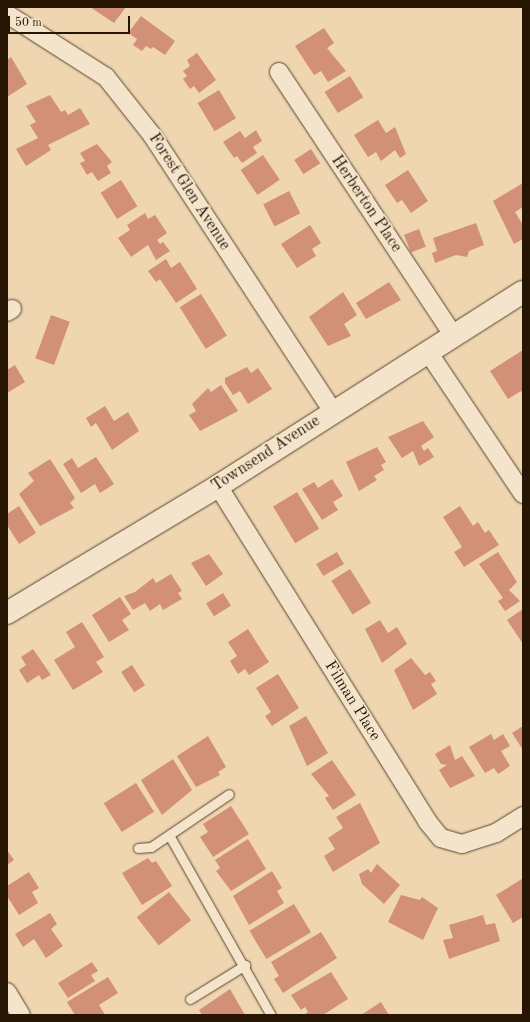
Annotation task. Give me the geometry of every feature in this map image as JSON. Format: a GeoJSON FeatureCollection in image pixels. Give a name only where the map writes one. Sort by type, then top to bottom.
{"type":"FeatureCollection","features":[{"type":"Feature","properties":{"kind":"street","name":"Forest Glen Avenue"},"geometry":{"type":"LineString","coordinates":[[7,14],[106,77],[152,135],[332,410]]}},
{"type":"Feature","properties":{"kind":"street","name":"Herberton Place"},"geometry":{"type":"LineString","coordinates":[[279,72],[454,336]]}},
{"type":"Feature","properties":{"kind":"street","name":"Townsend Avenue"},"geometry":{"type":"LineString","coordinates":[[7,613],[218,486],[332,410],[523,292]]}},
{"type":"Feature","properties":{"kind":"street"},"geometry":{"type":"LineString","coordinates":[[428,352],[523,494]]}},
{"type":"Feature","properties":{"kind":"street","name":"Filman Place"},"geometry":{"type":"LineString","coordinates":[[218,486],[427,821],[441,838],[462,844],[496,833],[523,816]]}},
{"type":"Feature","properties":{"kind":"street"},"geometry":{"type":"LineString","coordinates":[[7,992],[21,1015]]}},
{"type":"Feature","properties":{"kind":"lane"},"geometry":{"type":"LineString","coordinates":[[138,848],[151,848],[229,794]]}},
{"type":"Feature","properties":{"kind":"lane"},"geometry":{"type":"LineString","coordinates":[[169,835],[245,965],[271,1015]]}},
{"type":"Feature","properties":{"kind":"lane"},"geometry":{"type":"LineString","coordinates":[[190,999],[245,965]]}},
{"type":"Feature","properties":{"kind":"building"},"geometry":{"type":"Polygon","coordinates":[[[90,7],[126,7],[114,23],[90,7]]]}},
{"type":"Feature","properties":{"kind":"building"},"geometry":{"type":"Polygon","coordinates":[[[141,16],[175,41],[165,55],[153,47],[151,49],[146,46],[142,51],[133,45],[137,39],[128,33],[141,16]]]}},
{"type":"Feature","properties":{"kind":"building"},"geometry":{"type":"Polygon","coordinates":[[[324,28],[334,43],[327,48],[346,71],[328,82],[321,71],[314,75],[295,46],[324,28]]]}},
{"type":"Feature","properties":{"kind":"building"},"geometry":{"type":"Polygon","coordinates":[[[197,53],[216,80],[199,93],[194,86],[190,89],[183,79],[187,76],[183,71],[190,66],[187,60],[197,53]]]}},
{"type":"Feature","properties":{"kind":"building"},"geometry":{"type":"Polygon","coordinates":[[[11,57],[27,84],[7,97],[7,60],[11,57]]]}},
{"type":"Feature","properties":{"kind":"building"},"geometry":{"type":"Polygon","coordinates":[[[350,76],[363,97],[338,113],[325,92],[350,76]]]}},
{"type":"Feature","properties":{"kind":"building"},"geometry":{"type":"Polygon","coordinates":[[[219,90],[236,118],[215,131],[198,103],[219,90]]]}},
{"type":"Feature","properties":{"kind":"building"},"geometry":{"type":"Polygon","coordinates":[[[50,95],[61,112],[65,110],[68,115],[80,108],[90,124],[48,145],[51,150],[26,166],[16,149],[38,138],[30,125],[36,122],[26,106],[50,95]]]}},
{"type":"Feature","properties":{"kind":"building"},"geometry":{"type":"Polygon","coordinates":[[[378,120],[386,133],[395,127],[406,154],[400,158],[395,150],[381,161],[376,152],[368,157],[354,135],[378,120]]]}},
{"type":"Feature","properties":{"kind":"building"},"geometry":{"type":"Polygon","coordinates":[[[256,130],[262,141],[253,147],[257,153],[242,163],[237,156],[234,158],[223,142],[240,131],[245,138],[256,130]]]}},
{"type":"Feature","properties":{"kind":"building"},"geometry":{"type":"Polygon","coordinates":[[[97,144],[112,162],[107,166],[111,173],[98,181],[92,172],[87,175],[80,163],[85,161],[80,153],[97,144]]]}},
{"type":"Feature","properties":{"kind":"building"},"geometry":{"type":"Polygon","coordinates":[[[311,149],[320,163],[303,174],[294,160],[311,149]]]}},
{"type":"Feature","properties":{"kind":"building"},"geometry":{"type":"Polygon","coordinates":[[[263,155],[280,180],[257,195],[241,170],[263,155]]]}},
{"type":"Feature","properties":{"kind":"building"},"geometry":{"type":"Polygon","coordinates":[[[408,170],[428,201],[411,213],[402,200],[397,203],[385,185],[408,170]]]}},
{"type":"Feature","properties":{"kind":"building"},"geometry":{"type":"Polygon","coordinates":[[[121,180],[137,206],[117,219],[101,193],[121,180]]]}},
{"type":"Feature","properties":{"kind":"building"},"geometry":{"type":"Polygon","coordinates":[[[523,183],[523,207],[515,212],[523,225],[523,239],[514,244],[493,201],[523,183]]]}},
{"type":"Feature","properties":{"kind":"building"},"geometry":{"type":"Polygon","coordinates":[[[289,191],[300,213],[275,226],[263,204],[289,191]]]}},
{"type":"Feature","properties":{"kind":"building"},"geometry":{"type":"Polygon","coordinates":[[[145,213],[148,219],[155,215],[167,233],[157,240],[160,244],[163,242],[170,251],[156,260],[148,245],[131,257],[118,238],[130,230],[127,225],[145,213]]]}},
{"type":"Feature","properties":{"kind":"building"},"geometry":{"type":"Polygon","coordinates":[[[476,223],[484,245],[469,251],[467,257],[456,255],[435,263],[432,253],[437,251],[433,238],[476,223]]]}},
{"type":"Feature","properties":{"kind":"building"},"geometry":{"type":"Polygon","coordinates":[[[310,225],[321,243],[312,249],[316,256],[297,268],[281,244],[310,225]]]}},
{"type":"Feature","properties":{"kind":"building"},"geometry":{"type":"Polygon","coordinates":[[[419,229],[426,247],[411,252],[404,235],[419,229]]]}},
{"type":"Feature","properties":{"kind":"building"},"geometry":{"type":"Polygon","coordinates":[[[166,259],[171,268],[180,262],[197,289],[176,303],[160,279],[156,282],[148,271],[166,259]]]}},
{"type":"Feature","properties":{"kind":"building"},"geometry":{"type":"Polygon","coordinates":[[[389,282],[401,300],[366,319],[356,303],[389,282]]]}},
{"type":"Feature","properties":{"kind":"building"},"geometry":{"type":"Polygon","coordinates":[[[343,292],[357,315],[344,324],[351,336],[328,346],[309,317],[343,292]]]}},
{"type":"Feature","properties":{"kind":"building"},"geometry":{"type":"Polygon","coordinates":[[[201,294],[227,336],[206,349],[180,307],[201,294]]]}},
{"type":"Feature","properties":{"kind":"building"},"geometry":{"type":"Polygon","coordinates":[[[51,315],[70,322],[54,365],[35,358],[51,315]]]}},
{"type":"Feature","properties":{"kind":"building"},"geometry":{"type":"Polygon","coordinates":[[[523,350],[523,394],[521,391],[508,399],[490,371],[523,350]]]}},
{"type":"Feature","properties":{"kind":"building"},"geometry":{"type":"Polygon","coordinates":[[[15,365],[25,382],[7,393],[7,370],[15,365]]]}},
{"type":"Feature","properties":{"kind":"building"},"geometry":{"type":"Polygon","coordinates":[[[247,367],[251,373],[258,368],[272,389],[248,404],[240,391],[233,395],[225,383],[225,378],[247,367]]]}},
{"type":"Feature","properties":{"kind":"building"},"geometry":{"type":"Polygon","coordinates":[[[221,385],[238,411],[200,431],[189,415],[196,411],[192,404],[208,388],[211,392],[221,385]]]}},
{"type":"Feature","properties":{"kind":"building"},"geometry":{"type":"Polygon","coordinates":[[[105,406],[114,421],[128,412],[139,431],[112,450],[96,423],[91,427],[86,418],[105,406]]]}},
{"type":"Feature","properties":{"kind":"building"},"geometry":{"type":"Polygon","coordinates":[[[423,421],[434,437],[421,446],[424,451],[428,448],[434,457],[419,466],[413,451],[402,458],[388,437],[423,421]]]}},
{"type":"Feature","properties":{"kind":"building"},"geometry":{"type":"Polygon","coordinates":[[[377,447],[386,462],[381,465],[384,470],[374,476],[377,480],[359,491],[346,462],[377,447]]]}},
{"type":"Feature","properties":{"kind":"building"},"geometry":{"type":"Polygon","coordinates":[[[96,457],[114,484],[100,493],[95,484],[81,493],[63,464],[72,458],[78,468],[96,457]]]}},
{"type":"Feature","properties":{"kind":"building"},"geometry":{"type":"Polygon","coordinates":[[[50,459],[75,498],[70,503],[74,508],[40,526],[19,494],[34,481],[28,473],[50,459]]]}},
{"type":"Feature","properties":{"kind":"building"},"geometry":{"type":"Polygon","coordinates":[[[332,479],[343,496],[333,502],[338,510],[322,520],[302,489],[314,482],[318,488],[332,479]]]}},
{"type":"Feature","properties":{"kind":"building"},"geometry":{"type":"Polygon","coordinates":[[[297,492],[319,529],[295,543],[273,506],[297,492]]]}},
{"type":"Feature","properties":{"kind":"building"},"geometry":{"type":"Polygon","coordinates":[[[19,506],[36,533],[19,544],[7,525],[7,514],[19,506]]]}},
{"type":"Feature","properties":{"kind":"building"},"geometry":{"type":"Polygon","coordinates":[[[460,506],[473,526],[478,522],[485,533],[489,530],[499,545],[464,567],[454,552],[462,547],[443,517],[460,506]]]}},
{"type":"Feature","properties":{"kind":"building"},"geometry":{"type":"Polygon","coordinates":[[[337,552],[344,564],[323,576],[316,564],[337,552]]]}},
{"type":"Feature","properties":{"kind":"building"},"geometry":{"type":"Polygon","coordinates":[[[498,552],[517,582],[509,590],[520,601],[505,611],[498,601],[503,598],[479,564],[498,552]]]}},
{"type":"Feature","properties":{"kind":"building"},"geometry":{"type":"Polygon","coordinates":[[[209,554],[223,574],[206,586],[191,563],[209,554]]]}},
{"type":"Feature","properties":{"kind":"building"},"geometry":{"type":"Polygon","coordinates":[[[350,569],[371,603],[353,615],[331,581],[350,569]]]}},
{"type":"Feature","properties":{"kind":"building"},"geometry":{"type":"Polygon","coordinates":[[[171,574],[182,591],[178,593],[182,599],[163,610],[160,604],[150,611],[145,603],[133,610],[124,596],[135,592],[153,578],[156,583],[171,574]]]}},
{"type":"Feature","properties":{"kind":"building"},"geometry":{"type":"Polygon","coordinates":[[[223,593],[231,606],[214,616],[206,604],[223,593]]]}},
{"type":"Feature","properties":{"kind":"building"},"geometry":{"type":"Polygon","coordinates":[[[120,597],[131,614],[122,620],[129,630],[109,642],[92,615],[120,597]]]}},
{"type":"Feature","properties":{"kind":"building"},"geometry":{"type":"Polygon","coordinates":[[[523,609],[523,644],[507,620],[523,609]]]}},
{"type":"Feature","properties":{"kind":"building"},"geometry":{"type":"Polygon","coordinates":[[[380,620],[388,633],[397,627],[407,644],[382,663],[365,629],[380,620]]]}},
{"type":"Feature","properties":{"kind":"building"},"geometry":{"type":"Polygon","coordinates":[[[82,622],[104,657],[96,662],[103,672],[73,690],[54,660],[75,647],[66,632],[82,622]]]}},
{"type":"Feature","properties":{"kind":"building"},"geometry":{"type":"Polygon","coordinates":[[[248,629],[269,662],[249,675],[245,669],[238,674],[230,661],[237,656],[228,642],[248,629]]]}},
{"type":"Feature","properties":{"kind":"building"},"geometry":{"type":"Polygon","coordinates":[[[33,649],[51,675],[42,680],[39,675],[27,683],[19,670],[26,665],[21,657],[33,649]]]}},
{"type":"Feature","properties":{"kind":"building"},"geometry":{"type":"Polygon","coordinates":[[[411,658],[425,675],[430,672],[436,681],[431,684],[437,694],[413,710],[394,670],[411,658]]]}},
{"type":"Feature","properties":{"kind":"building"},"geometry":{"type":"Polygon","coordinates":[[[132,665],[145,685],[134,692],[121,672],[132,665]]]}},
{"type":"Feature","properties":{"kind":"building"},"geometry":{"type":"Polygon","coordinates":[[[278,674],[299,708],[272,726],[265,716],[271,712],[256,688],[278,674]]]}},
{"type":"Feature","properties":{"kind":"building"},"geometry":{"type":"Polygon","coordinates":[[[306,716],[328,753],[307,766],[289,726],[306,716]]]}},
{"type":"Feature","properties":{"kind":"building"},"geometry":{"type":"Polygon","coordinates":[[[523,726],[523,750],[512,733],[523,726]]]}},
{"type":"Feature","properties":{"kind":"building"},"geometry":{"type":"Polygon","coordinates":[[[491,734],[494,740],[503,734],[510,746],[501,751],[510,766],[498,774],[494,768],[485,773],[469,747],[491,734]]]}},
{"type":"Feature","properties":{"kind":"building"},"geometry":{"type":"Polygon","coordinates":[[[208,736],[226,767],[218,772],[220,775],[196,787],[177,756],[208,736]]]}},
{"type":"Feature","properties":{"kind":"building"},"geometry":{"type":"Polygon","coordinates":[[[450,745],[455,760],[462,756],[475,776],[450,788],[439,770],[447,765],[441,764],[435,754],[450,745]]]}},
{"type":"Feature","properties":{"kind":"building"},"geometry":{"type":"Polygon","coordinates":[[[173,759],[192,790],[162,815],[141,780],[173,759]]]}},
{"type":"Feature","properties":{"kind":"building"},"geometry":{"type":"Polygon","coordinates":[[[332,760],[356,795],[333,810],[325,798],[329,796],[311,774],[332,760]]]}},
{"type":"Feature","properties":{"kind":"building"},"geometry":{"type":"Polygon","coordinates":[[[136,783],[154,812],[122,832],[104,803],[136,783]]]}},
{"type":"Feature","properties":{"kind":"building"},"geometry":{"type":"Polygon","coordinates":[[[360,803],[380,843],[333,872],[324,856],[335,849],[328,838],[343,828],[336,817],[360,803]]]}},
{"type":"Feature","properties":{"kind":"building"},"geometry":{"type":"Polygon","coordinates":[[[231,806],[249,834],[213,857],[200,837],[208,832],[203,824],[231,806]]]}},
{"type":"Feature","properties":{"kind":"building"},"geometry":{"type":"Polygon","coordinates":[[[248,839],[266,869],[231,891],[216,871],[220,868],[215,860],[248,839]]]}},
{"type":"Feature","properties":{"kind":"building"},"geometry":{"type":"Polygon","coordinates":[[[7,850],[14,860],[7,865],[7,850]]]}},
{"type":"Feature","properties":{"kind":"building"},"geometry":{"type":"Polygon","coordinates":[[[148,858],[152,863],[156,861],[172,886],[142,905],[122,873],[148,858]]]}},
{"type":"Feature","properties":{"kind":"building"},"geometry":{"type":"Polygon","coordinates":[[[377,864],[400,885],[384,904],[362,884],[359,874],[368,869],[371,873],[377,864]]]}},
{"type":"Feature","properties":{"kind":"building"},"geometry":{"type":"Polygon","coordinates":[[[272,871],[282,888],[277,891],[284,903],[249,925],[233,896],[272,871]]]}},
{"type":"Feature","properties":{"kind":"building"},"geometry":{"type":"Polygon","coordinates":[[[29,872],[39,888],[32,892],[38,903],[19,915],[7,896],[7,886],[29,872]]]}},
{"type":"Feature","properties":{"kind":"building"},"geometry":{"type":"Polygon","coordinates":[[[522,879],[523,917],[513,923],[496,895],[522,879]]]}},
{"type":"Feature","properties":{"kind":"building"},"geometry":{"type":"Polygon","coordinates":[[[169,892],[191,920],[159,946],[137,917],[169,892]]]}},
{"type":"Feature","properties":{"kind":"building"},"geometry":{"type":"Polygon","coordinates":[[[401,895],[420,900],[422,897],[438,908],[423,940],[388,922],[401,895]]]}},
{"type":"Feature","properties":{"kind":"building"},"geometry":{"type":"Polygon","coordinates":[[[294,904],[311,932],[266,959],[249,931],[294,904]]]}},
{"type":"Feature","properties":{"kind":"building"},"geometry":{"type":"Polygon","coordinates":[[[50,913],[57,924],[51,929],[63,946],[46,958],[34,939],[23,947],[15,934],[50,913]]]}},
{"type":"Feature","properties":{"kind":"building"},"geometry":{"type":"Polygon","coordinates":[[[483,915],[486,925],[495,923],[500,941],[449,959],[443,940],[453,938],[449,925],[483,915]]]}},
{"type":"Feature","properties":{"kind":"building"},"geometry":{"type":"Polygon","coordinates":[[[321,932],[337,958],[283,993],[274,979],[279,976],[271,962],[321,932]]]}},
{"type":"Feature","properties":{"kind":"building"},"geometry":{"type":"Polygon","coordinates":[[[92,962],[98,971],[91,975],[95,981],[68,998],[58,983],[92,962]]]}},
{"type":"Feature","properties":{"kind":"building"},"geometry":{"type":"Polygon","coordinates":[[[331,972],[348,999],[323,1015],[304,1015],[308,1012],[305,1007],[301,1010],[291,995],[331,972]]]}},
{"type":"Feature","properties":{"kind":"building"},"geometry":{"type":"Polygon","coordinates":[[[108,977],[118,993],[99,1005],[105,1015],[75,1015],[67,1002],[108,977]]]}},
{"type":"Feature","properties":{"kind":"building"},"geometry":{"type":"Polygon","coordinates":[[[230,989],[245,1015],[202,1015],[199,1010],[230,989]]]}},
{"type":"Feature","properties":{"kind":"building"},"geometry":{"type":"Polygon","coordinates":[[[381,1002],[389,1015],[361,1015],[381,1002]]]}}]}
